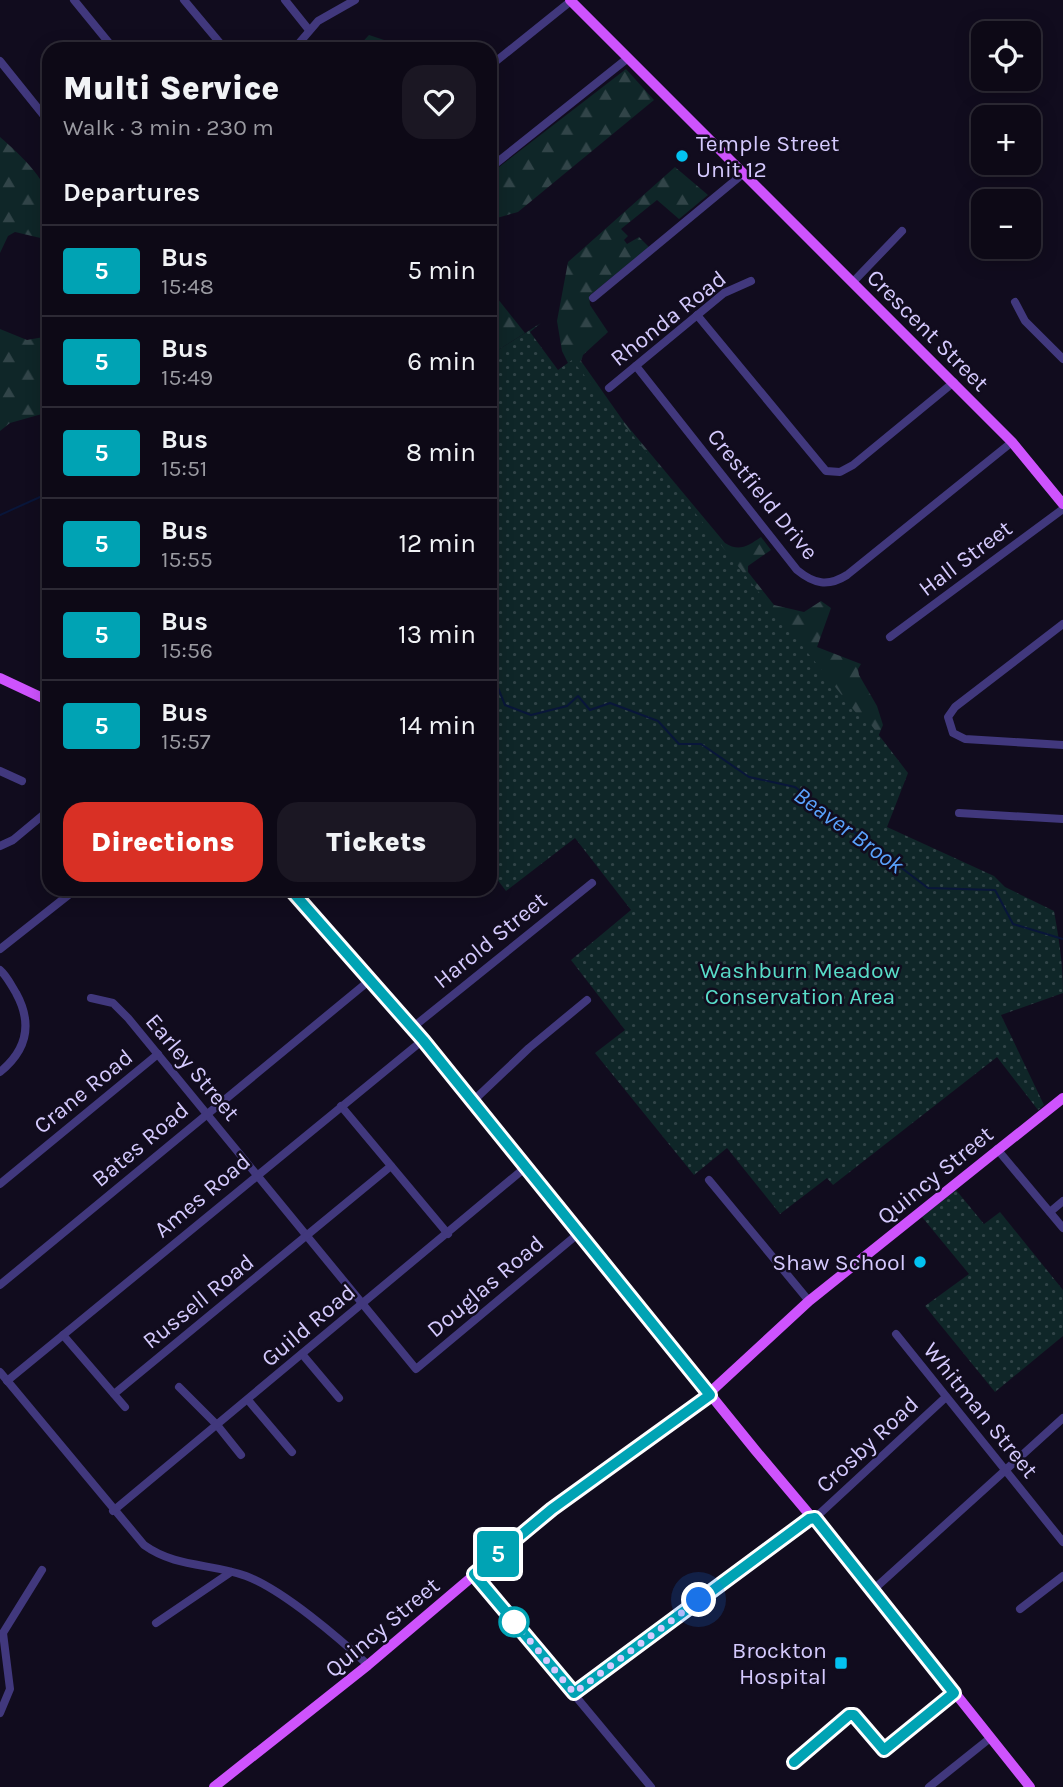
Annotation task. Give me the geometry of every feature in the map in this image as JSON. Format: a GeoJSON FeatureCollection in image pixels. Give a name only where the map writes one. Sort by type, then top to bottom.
{"type":"FeatureCollection","features":[{"type":"Feature","properties":{"kind":"main road","name":"Crescent Street"},"geometry":{"type":"LineString","coordinates":[[570,1],[954,382],[1012,442],[1063,506]]}},
{"type":"Feature","properties":{"kind":"main road"},"geometry":{"type":"LineString","coordinates":[[0,678],[42,698]]}},
{"type":"Feature","properties":{"kind":"main road"},"geometry":{"type":"LineString","coordinates":[[296,896],[423,1040],[710,1395],[815,1518],[1030,1787]]}},
{"type":"Feature","properties":{"kind":"main road","name":"Quincy Street"},"geometry":{"type":"LineString","coordinates":[[214,1787],[368,1665],[552,1509],[710,1395],[809,1301],[1063,1098]]}},
{"type":"Feature","properties":{"kind":"street"},"geometry":{"type":"LineString","coordinates":[[74,0],[108,42]]}},
{"type":"Feature","properties":{"kind":"street"},"geometry":{"type":"LineString","coordinates":[[184,0],[219,42]]}},
{"type":"Feature","properties":{"kind":"street"},"geometry":{"type":"LineString","coordinates":[[285,0],[309,30]]}},
{"type":"Feature","properties":{"kind":"street"},"geometry":{"type":"LineString","coordinates":[[300,42],[323,18],[355,0]]}},
{"type":"Feature","properties":{"kind":"street"},"geometry":{"type":"LineString","coordinates":[[497,60],[570,1]]}},
{"type":"Feature","properties":{"kind":"street"},"geometry":{"type":"LineString","coordinates":[[497,162],[628,58]]}},
{"type":"Feature","properties":{"kind":"street"},"geometry":{"type":"LineString","coordinates":[[0,61],[42,113]]}},
{"type":"Feature","properties":{"kind":"street"},"geometry":{"type":"LineString","coordinates":[[593,298],[744,173]]}},
{"type":"Feature","properties":{"kind":"street"},"geometry":{"type":"LineString","coordinates":[[853,282],[902,231]]}},
{"type":"Feature","properties":{"kind":"street","name":"Rhonda Road"},"geometry":{"type":"LineString","coordinates":[[609,388],[730,288],[751,281]]}},
{"type":"Feature","properties":{"kind":"street"},"geometry":{"type":"LineString","coordinates":[[1015,302],[1025,321],[1063,359]]}},
{"type":"Feature","properties":{"kind":"street"},"geometry":{"type":"LineString","coordinates":[[697,315],[826,471],[840,472],[853,465],[954,382]]}},
{"type":"Feature","properties":{"kind":"street","name":"Crestfield Drive"},"geometry":{"type":"LineString","coordinates":[[636,366],[797,570],[820,583],[837,581],[847,575],[1012,442]]}},
{"type":"Feature","properties":{"kind":"street","name":"Hall Street"},"geometry":{"type":"LineString","coordinates":[[890,637],[1063,506]]}},
{"type":"Feature","properties":{"kind":"street"},"geometry":{"type":"LineString","coordinates":[[1063,624],[955,707],[948,717],[948,725],[953,733],[971,740],[1063,745]]}},
{"type":"Feature","properties":{"kind":"street"},"geometry":{"type":"LineString","coordinates":[[0,771],[22,781]]}},
{"type":"Feature","properties":{"kind":"street"},"geometry":{"type":"LineString","coordinates":[[959,813],[1063,819]]}},
{"type":"Feature","properties":{"kind":"street"},"geometry":{"type":"LineString","coordinates":[[0,846],[13,840],[42,816]]}},
{"type":"Feature","properties":{"kind":"street","name":"Harold Street"},"geometry":{"type":"LineString","coordinates":[[412,1028],[592,883]]}},
{"type":"Feature","properties":{"kind":"street"},"geometry":{"type":"LineString","coordinates":[[0,948],[67,896]]}},
{"type":"Feature","properties":{"kind":"street"},"geometry":{"type":"LineString","coordinates":[[0,970],[17,995],[27,1024],[25,1041],[15,1059],[0,1072]]}},
{"type":"Feature","properties":{"kind":"street","name":"Bates Road"},"geometry":{"type":"LineString","coordinates":[[0,1285],[370,980]]}},
{"type":"Feature","properties":{"kind":"street","name":"Earley Street"},"geometry":{"type":"LineString","coordinates":[[91,999],[113,1003],[158,1054],[416,1369]]}},
{"type":"Feature","properties":{"kind":"street"},"geometry":{"type":"LineString","coordinates":[[473,1101],[529,1048],[587,1000]]}},
{"type":"Feature","properties":{"kind":"street","name":"Ames Road"},"geometry":{"type":"LineString","coordinates":[[7,1381],[423,1040]]}},
{"type":"Feature","properties":{"kind":"street","name":"Crane Road"},"geometry":{"type":"LineString","coordinates":[[0,1184],[158,1054]]}},
{"type":"Feature","properties":{"kind":"street"},"geometry":{"type":"LineString","coordinates":[[341,1106],[448,1234]]}},
{"type":"Feature","properties":{"kind":"street"},"geometry":{"type":"LineString","coordinates":[[997,1149],[1063,1228]]}},
{"type":"Feature","properties":{"kind":"street","name":"Russell Road"},"geometry":{"type":"LineString","coordinates":[[114,1394],[391,1166]]}},
{"type":"Feature","properties":{"kind":"street","name":"Guild Road"},"geometry":{"type":"LineString","coordinates":[[113,1511],[526,1167]]}},
{"type":"Feature","properties":{"kind":"street"},"geometry":{"type":"LineString","coordinates":[[709,1180],[809,1301]]}},
{"type":"Feature","properties":{"kind":"street"},"geometry":{"type":"LineString","coordinates":[[1049,1212],[1063,1201]]}},
{"type":"Feature","properties":{"kind":"street","name":"Douglas Road"},"geometry":{"type":"LineString","coordinates":[[416,1369],[579,1233]]}},
{"type":"Feature","properties":{"kind":"street","name":"Whitman Street"},"geometry":{"type":"LineString","coordinates":[[896,1334],[1063,1542]]}},
{"type":"Feature","properties":{"kind":"street"},"geometry":{"type":"LineString","coordinates":[[63,1335],[125,1407]]}},
{"type":"Feature","properties":{"kind":"street"},"geometry":{"type":"LineString","coordinates":[[302,1354],[339,1398]]}},
{"type":"Feature","properties":{"kind":"street"},"geometry":{"type":"LineString","coordinates":[[0,1372],[136,1538],[164,1558],[231,1572],[271,1590],[368,1665]]}},
{"type":"Feature","properties":{"kind":"street"},"geometry":{"type":"LineString","coordinates":[[179,1387],[241,1455]]}},
{"type":"Feature","properties":{"kind":"street","name":"Crosby Road"},"geometry":{"type":"LineString","coordinates":[[574,1693],[809,1519],[815,1518],[946,1397]]}},
{"type":"Feature","properties":{"kind":"street"},"geometry":{"type":"LineString","coordinates":[[248,1400],[292,1452]]}},
{"type":"Feature","properties":{"kind":"street"},"geometry":{"type":"LineString","coordinates":[[873,1590],[1063,1418]]}},
{"type":"Feature","properties":{"kind":"street"},"geometry":{"type":"LineString","coordinates":[[0,1713],[10,1689],[3,1633],[43,1570]]}},
{"type":"Feature","properties":{"kind":"street"},"geometry":{"type":"LineString","coordinates":[[156,1623],[231,1572]]}},
{"type":"Feature","properties":{"kind":"street"},"geometry":{"type":"LineString","coordinates":[[474,1574],[651,1787]]}},
{"type":"Feature","properties":{"kind":"street"},"geometry":{"type":"LineString","coordinates":[[1020,1609],[1063,1576]]}},
{"type":"Feature","properties":{"kind":"street"},"geometry":{"type":"LineString","coordinates":[[929,1787],[989,1739]]}},
{"type":"Feature","properties":{"kind":"green space"},"geometry":{"type":"Polygon","coordinates":[[[369,35],[390,42],[362,42],[369,35]]]}},
{"type":"Feature","properties":{"kind":"green space"},"geometry":{"type":"Polygon","coordinates":[[[626,69],[654,100],[518,212],[497,218],[497,169],[626,69]]]}},
{"type":"Feature","properties":{"kind":"green space"},"geometry":{"type":"Polygon","coordinates":[[[0,137],[17,152],[42,182],[42,238],[15,232],[8,236],[0,253],[0,137]]]}},
{"type":"Feature","properties":{"kind":"green space"},"geometry":{"type":"Polygon","coordinates":[[[675,167],[708,195],[679,219],[657,200],[621,229],[628,236],[624,240],[627,244],[639,237],[649,247],[589,296],[590,305],[608,332],[583,355],[581,361],[624,422],[725,543],[743,547],[761,537],[771,550],[748,566],[748,572],[774,605],[804,612],[821,601],[831,608],[817,647],[861,664],[859,675],[877,706],[883,725],[875,744],[574,375],[562,351],[557,321],[568,262],[675,167]]]}},
{"type":"Feature","properties":{"kind":"green space"},"geometry":{"type":"Polygon","coordinates":[[[497,298],[525,333],[497,351],[497,298]]]}},
{"type":"Feature","properties":{"kind":"green space","name":"Washburn Meadow Conservation Area"},"geometry":{"type":"Polygon","coordinates":[[[541,323],[530,332],[558,370],[572,360],[861,719],[865,717],[908,773],[887,827],[994,876],[1005,887],[1054,911],[1063,993],[1001,1015],[1044,1105],[1038,1110],[997,1057],[833,1185],[827,1178],[780,1214],[727,1148],[694,1175],[595,1053],[625,1030],[571,960],[631,910],[575,838],[506,891],[497,879],[497,351],[541,323]]]}},
{"type":"Feature","properties":{"kind":"green space"},"geometry":{"type":"Polygon","coordinates":[[[0,329],[27,340],[42,337],[42,414],[10,423],[0,431],[0,329]]]}},
{"type":"Feature","properties":{"kind":"green space"},"geometry":{"type":"Polygon","coordinates":[[[956,1190],[984,1224],[1000,1212],[1063,1290],[1063,1336],[995,1392],[925,1306],[969,1274],[922,1217],[956,1190]]]}},
{"type":"Feature","properties":{"kind":"waterway","name":"Beaver Brook"},"geometry":{"type":"LineString","coordinates":[[0,515],[42,496]]}},
{"type":"Feature","properties":{"kind":"waterway","name":"Beaver Brook"},"geometry":{"type":"LineString","coordinates":[[497,688],[505,705],[531,715],[567,706],[578,696],[590,710],[610,703],[658,721],[679,744],[701,744],[749,777],[795,787],[928,888],[995,890],[1013,924],[1063,939]]}},
{"type":"Feature","properties":{"kind":"bus line","name":"5"},"geometry":{"type":"LineString","coordinates":[[296,896],[423,1040],[710,1395],[680,1420],[552,1509],[474,1574],[574,1693],[809,1519],[815,1518],[954,1693],[884,1750],[854,1715],[849,1715],[794,1762]]}},
{"type":"Feature","properties":{"kind":"place","name":"Temple Street Unit 12"},"geometry":{"type":"Point","coordinates":[682,156]}},
{"type":"Feature","properties":{"kind":"place","name":"Shaw School"},"geometry":{"type":"Point","coordinates":[920,1262]}},
{"type":"Feature","properties":{"kind":"place","name":"Brockton Hospital"},"geometry":{"type":"Point","coordinates":[841,1663]}},
{"type":"Feature","properties":{"kind":"route"},"geometry":{"type":"LineString","coordinates":[[514,1622],[574,1693],[699,1600]]}}]}
